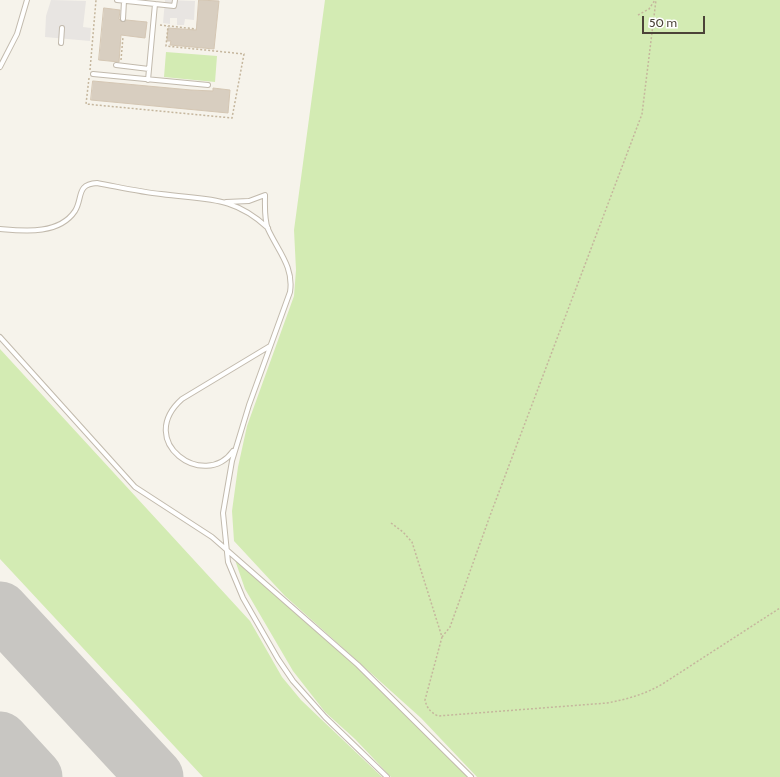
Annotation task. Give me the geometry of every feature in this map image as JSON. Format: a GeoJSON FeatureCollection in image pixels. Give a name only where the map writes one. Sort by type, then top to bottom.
{"type":"FeatureCollection","features":[{"type":"Feature","properties":{"kind":"lane"},"geometry":{"type":"LineString","coordinates":[[0,67],[17,34],[27,0]]}},
{"type":"Feature","properties":{"kind":"lane"},"geometry":{"type":"LineString","coordinates":[[117,0],[174,6],[175,0]]}},
{"type":"Feature","properties":{"kind":"lane"},"geometry":{"type":"LineString","coordinates":[[123,18],[124,1]]}},
{"type":"Feature","properties":{"kind":"lane"},"geometry":{"type":"LineString","coordinates":[[148,80],[155,4]]}},
{"type":"Feature","properties":{"kind":"lane"},"geometry":{"type":"LineString","coordinates":[[61,43],[62,28]]}},
{"type":"Feature","properties":{"kind":"lane"},"geometry":{"type":"LineString","coordinates":[[118,65],[149,69]]}},
{"type":"Feature","properties":{"kind":"lane"},"geometry":{"type":"LineString","coordinates":[[93,74],[208,85]]}},
{"type":"Feature","properties":{"kind":"lane"},"geometry":{"type":"LineString","coordinates":[[0,228],[20,232],[50,228],[66,220],[75,211],[84,188],[90,183],[97,182],[161,194],[226,202],[249,201],[265,195],[268,228]]}},
{"type":"Feature","properties":{"kind":"lane"},"geometry":{"type":"LineString","coordinates":[[226,202],[250,213],[268,228],[286,262],[290,274],[291,284],[290,292],[249,406],[228,479],[223,513],[226,549],[232,574],[278,659],[308,698],[387,777]]}},
{"type":"Feature","properties":{"kind":"lane"},"geometry":{"type":"LineString","coordinates":[[0,225],[6,229]]}},
{"type":"Feature","properties":{"kind":"lane"},"geometry":{"type":"LineString","coordinates":[[0,337],[53,394],[135,487],[212,537],[226,549],[358,665],[471,777]]}},
{"type":"Feature","properties":{"kind":"lane"},"geometry":{"type":"LineString","coordinates":[[237,445],[229,457],[214,465],[189,463],[174,451],[167,442],[166,427],[176,404],[182,399],[270,346]]}},
{"type":"Feature","properties":{"kind":"path"},"geometry":{"type":"LineString","coordinates":[[638,15],[648,9],[655,0]]}},
{"type":"Feature","properties":{"kind":"path"},"geometry":{"type":"LineString","coordinates":[[655,0],[642,114],[491,513],[450,627],[442,637],[425,700],[426,707],[430,713],[445,717],[607,703],[631,698],[651,691],[664,684],[780,608]]}},
{"type":"Feature","properties":{"kind":"path"},"geometry":{"type":"LineString","coordinates":[[159,25],[196,28]]}},
{"type":"Feature","properties":{"kind":"path"},"geometry":{"type":"LineString","coordinates":[[118,65],[123,37]]}},
{"type":"Feature","properties":{"kind":"path"},"geometry":{"type":"LineString","coordinates":[[390,523],[404,532],[412,542],[442,637]]}},
{"type":"Feature","properties":{"kind":"green space"},"geometry":{"type":"Polygon","coordinates":[[[325,0],[780,0],[780,777],[477,777],[421,718],[285,596],[234,541],[232,511],[238,467],[247,426],[294,296],[296,270],[294,230],[325,0]]]}},
{"type":"Feature","properties":{"kind":"green space"},"geometry":{"type":"Polygon","coordinates":[[[166,52],[217,56],[215,82],[164,77],[166,52]]]}},
{"type":"Feature","properties":{"kind":"green space"},"geometry":{"type":"Polygon","coordinates":[[[0,349],[250,621],[282,677],[301,700],[382,777],[203,777],[0,559],[0,349]]]}},
{"type":"Feature","properties":{"kind":"green space"},"geometry":{"type":"Polygon","coordinates":[[[235,560],[358,665],[471,777],[391,777],[355,739],[325,712],[293,671],[245,589],[235,560]]]}},
{"type":"Feature","properties":{"kind":"shaded area"},"geometry":{"type":"Polygon","coordinates":[[[51,0],[86,1],[83,27],[91,28],[90,41],[45,37],[46,16],[51,0]]]}},
{"type":"Feature","properties":{"kind":"shaded area"},"geometry":{"type":"Polygon","coordinates":[[[165,0],[195,1],[194,20],[185,19],[184,25],[177,25],[177,18],[170,18],[170,24],[163,23],[165,0]]]}},
{"type":"Feature","properties":{"kind":"building"},"geometry":{"type":"Polygon","coordinates":[[[199,0],[219,1],[214,49],[170,45],[171,41],[167,41],[168,28],[196,30],[199,0]]]}},
{"type":"Feature","properties":{"kind":"building"},"geometry":{"type":"Polygon","coordinates":[[[104,8],[120,10],[119,19],[122,22],[126,20],[147,22],[145,38],[121,35],[119,62],[99,60],[104,8]]]}},
{"type":"Feature","properties":{"kind":"building"},"geometry":{"type":"Polygon","coordinates":[[[93,81],[191,90],[213,91],[213,88],[230,90],[228,113],[91,100],[93,81]]]}},
{"type":"Feature","properties":{"kind":"runway"},"geometry":{"type":"LineString","coordinates":[[0,610],[155,777]]}},
{"type":"Feature","properties":{"kind":"runway"},"geometry":{"type":"LineString","coordinates":[[0,740],[34,777]]}}]}
